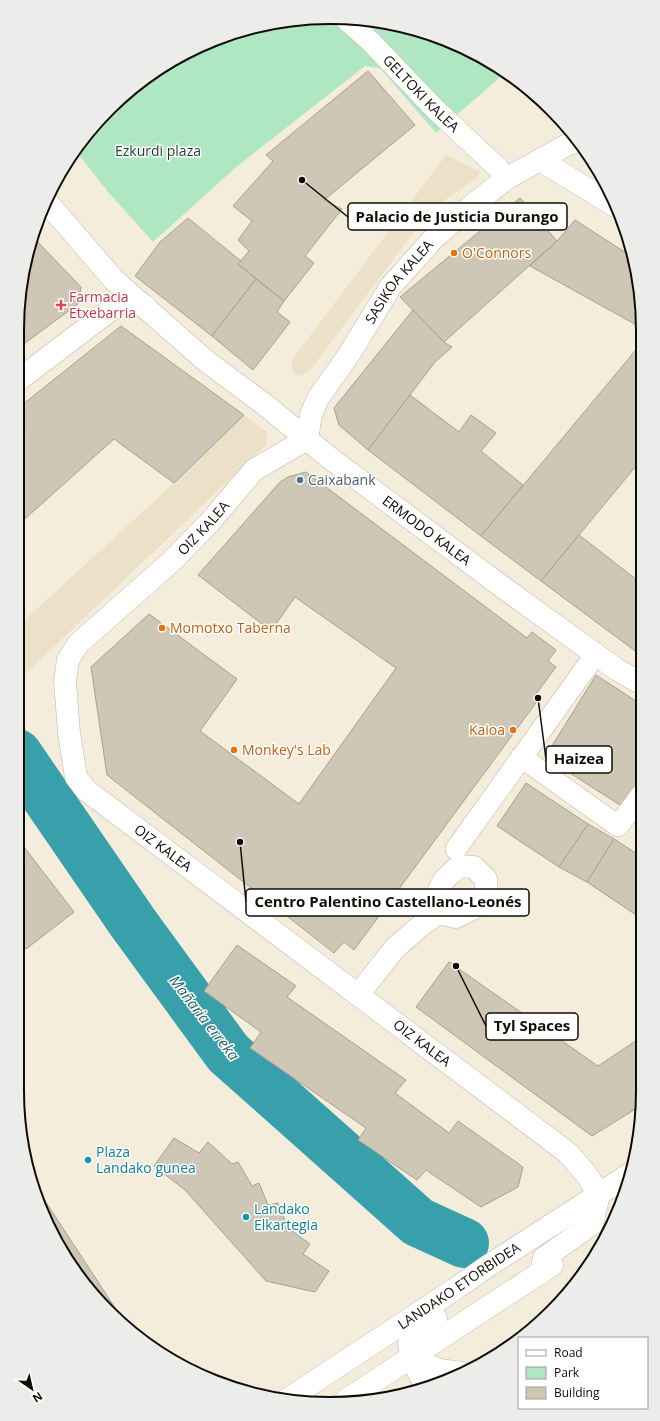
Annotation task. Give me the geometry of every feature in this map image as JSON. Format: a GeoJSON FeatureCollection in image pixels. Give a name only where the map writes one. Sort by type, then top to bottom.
{"type":"FeatureCollection","features":[{"type":"Feature","properties":{"kind":"street","name":"GELTOKI KALEA"},"geometry":{"type":"LineString","coordinates":[[352,25],[370,41],[435,109],[499,169]]}},
{"type":"Feature","properties":{"kind":"street","name":"SASIKOA KALEA"},"geometry":{"type":"LineString","coordinates":[[307,439],[311,415],[317,400],[348,356],[392,286],[434,238],[506,179],[572,143]]}},
{"type":"Feature","properties":{"kind":"street"},"geometry":{"type":"LineString","coordinates":[[540,160],[607,201]]}},
{"type":"Feature","properties":{"kind":"street","name":"ERMODO KALEA"},"geometry":{"type":"LineString","coordinates":[[50,206],[114,280],[206,361],[337,464],[501,586],[616,669],[636,681]]}},
{"type":"Feature","properties":{"kind":"street"},"geometry":{"type":"LineString","coordinates":[[24,376],[121,302],[144,306]]}},
{"type":"Feature","properties":{"kind":"street","name":"OIZ KALEA"},"geometry":{"type":"LineString","coordinates":[[307,439],[254,470],[209,523],[173,560],[78,644],[68,660],[65,681],[69,733],[76,777],[86,790],[568,1153],[586,1174],[599,1194]]}},
{"type":"Feature","properties":{"kind":"street"},"geometry":{"type":"LineString","coordinates":[[456,849],[590,662]]}},
{"type":"Feature","properties":{"kind":"street"},"geometry":{"type":"LineString","coordinates":[[521,757],[618,826],[636,802]]}},
{"type":"Feature","properties":{"kind":"street"},"geometry":{"type":"LineString","coordinates":[[358,995],[395,948],[438,913]]}},
{"type":"Feature","properties":{"kind":"street","name":"LANDAKO ETORBIDEA"},"geometry":{"type":"LineString","coordinates":[[295,1394],[623,1178]]}},
{"type":"Feature","properties":{"kind":"street"},"geometry":{"type":"LineString","coordinates":[[541,1273],[544,1258],[592,1224],[599,1194]]}},
{"type":"Feature","properties":{"kind":"street"},"geometry":{"type":"LineString","coordinates":[[353,1396],[600,1234]]}},
{"type":"Feature","properties":{"kind":"street"},"geometry":{"type":"LineString","coordinates":[[423,1382],[411,1358],[409,1344],[412,1335],[442,1313],[455,1289]]}},
{"type":"Feature","properties":{"kind":"street"},"geometry":{"type":"LineString","coordinates":[[411,1358],[439,1370],[452,1372]]}},
{"type":"Feature","properties":{"kind":"shaded area"},"geometry":{"type":"Polygon","coordinates":[[[446,155],[480,172],[477,178],[446,199],[420,224],[311,369],[303,375],[298,376],[293,371],[291,361],[446,155]]]}},
{"type":"Feature","properties":{"kind":"shaded area"},"geometry":{"type":"Polygon","coordinates":[[[244,415],[267,432],[266,445],[24,675],[24,621],[174,483],[244,415]]]}},
{"type":"Feature","properties":{"kind":"green space","name":"Ezkurdi plaza"},"geometry":{"type":"Polygon","coordinates":[[[330,24],[390,30],[409,34],[447,47],[483,65],[501,77],[436,133],[380,68],[365,66],[235,168],[153,242],[109,193],[79,155],[100,128],[128,100],[144,87],[177,65],[213,47],[251,34],[290,27],[330,24]]]}},
{"type":"Feature","properties":{"kind":"building"},"geometry":{"type":"Polygon","coordinates":[[[368,71],[415,125],[324,200],[342,209],[305,256],[314,263],[284,301],[238,264],[249,251],[238,240],[252,221],[233,206],[273,161],[266,155],[368,71]]]}},
{"type":"Feature","properties":{"kind":"building"},"geometry":{"type":"Polygon","coordinates":[[[520,198],[557,241],[444,342],[400,297],[520,198]]]}},
{"type":"Feature","properties":{"kind":"building"},"geometry":{"type":"Polygon","coordinates":[[[188,218],[241,261],[238,264],[256,279],[212,336],[135,276],[160,242],[188,218]]]}},
{"type":"Feature","properties":{"kind":"building"},"geometry":{"type":"Polygon","coordinates":[[[575,220],[626,253],[633,290],[636,325],[530,266],[557,241],[575,220]]]}},
{"type":"Feature","properties":{"kind":"building"},"geometry":{"type":"Polygon","coordinates":[[[37,241],[81,287],[78,304],[24,344],[27,290],[37,241]]]}},
{"type":"Feature","properties":{"kind":"building"},"geometry":{"type":"Polygon","coordinates":[[[256,279],[284,301],[277,312],[290,322],[253,370],[212,336],[256,279]]]}},
{"type":"Feature","properties":{"kind":"building"},"geometry":{"type":"Polygon","coordinates":[[[413,310],[444,342],[452,347],[435,362],[368,450],[339,425],[334,408],[413,310]]]}},
{"type":"Feature","properties":{"kind":"building"},"geometry":{"type":"Polygon","coordinates":[[[121,326],[244,415],[174,483],[114,439],[24,520],[24,403],[121,326]]]}},
{"type":"Feature","properties":{"kind":"building"},"geometry":{"type":"Polygon","coordinates":[[[636,350],[636,466],[541,581],[481,536],[636,350]]]}},
{"type":"Feature","properties":{"kind":"building"},"geometry":{"type":"Polygon","coordinates":[[[410,395],[459,432],[471,415],[496,433],[481,451],[523,485],[481,536],[368,450],[410,395]]]}},
{"type":"Feature","properties":{"kind":"building"},"geometry":{"type":"Polygon","coordinates":[[[306,472],[527,638],[532,632],[556,650],[548,661],[556,667],[536,694],[541,696],[354,950],[344,942],[334,953],[107,775],[91,667],[149,614],[237,679],[200,731],[299,804],[396,668],[295,597],[271,631],[198,575],[280,482],[288,477],[306,472]]]}},
{"type":"Feature","properties":{"kind":"building"},"geometry":{"type":"Polygon","coordinates":[[[579,535],[636,579],[636,652],[541,581],[579,535]]]}},
{"type":"Feature","properties":{"kind":"building"},"geometry":{"type":"Polygon","coordinates":[[[596,675],[636,701],[636,790],[623,807],[545,757],[596,675]]]}},
{"type":"Feature","properties":{"kind":"building"},"geometry":{"type":"Polygon","coordinates":[[[526,783],[588,824],[559,867],[497,826],[526,783]]]}},
{"type":"Feature","properties":{"kind":"building"},"geometry":{"type":"Polygon","coordinates":[[[588,824],[614,839],[587,882],[559,867],[588,824]]]}},
{"type":"Feature","properties":{"kind":"building"},"geometry":{"type":"Polygon","coordinates":[[[614,839],[636,853],[636,915],[587,882],[614,839]]]}},
{"type":"Feature","properties":{"kind":"building"},"geometry":{"type":"Polygon","coordinates":[[[24,847],[74,912],[26,949],[24,947],[24,847]]]}},
{"type":"Feature","properties":{"kind":"building"},"geometry":{"type":"Polygon","coordinates":[[[237,945],[296,986],[287,997],[406,1080],[395,1093],[449,1133],[458,1121],[523,1167],[518,1187],[481,1207],[426,1170],[417,1180],[358,1140],[366,1128],[250,1048],[261,1032],[204,991],[237,945]]]}},
{"type":"Feature","properties":{"kind":"building"},"geometry":{"type":"Polygon","coordinates":[[[449,962],[598,1066],[636,1041],[635,1109],[592,1136],[416,1007],[449,962]]]}},
{"type":"Feature","properties":{"kind":"building","name":"Landako Elkartegia"},"geometry":{"type":"Polygon","coordinates":[[[174,1138],[199,1153],[208,1142],[232,1164],[238,1162],[252,1186],[259,1183],[268,1205],[278,1203],[288,1228],[310,1244],[303,1254],[329,1271],[315,1292],[266,1281],[185,1190],[154,1166],[174,1138]]]}},
{"type":"Feature","properties":{"kind":"building"},"geometry":{"type":"Polygon","coordinates":[[[44,1199],[115,1308],[100,1293],[76,1261],[65,1244],[44,1199]]]}},
{"type":"Feature","properties":{"kind":"waterway","name":"Mañaria erreka"},"geometry":{"type":"LineString","coordinates":[[24,764],[133,923],[228,1053],[418,1222],[464,1243]]}},
{"type":"Feature","properties":{"kind":"place","name":"Palacio de Justicia Durango"},"geometry":{"type":"Point","coordinates":[302,180]}},
{"type":"Feature","properties":{"kind":"place","name":"O'Connors"},"geometry":{"type":"Point","coordinates":[454,253]}},
{"type":"Feature","properties":{"kind":"place","name":"Farmacia Etxebarria"},"geometry":{"type":"Point","coordinates":[61,305]}},
{"type":"Feature","properties":{"kind":"place","name":"Caixabank"},"geometry":{"type":"Point","coordinates":[300,480]}},
{"type":"Feature","properties":{"kind":"place","name":"Momotxo Taberna"},"geometry":{"type":"Point","coordinates":[162,628]}},
{"type":"Feature","properties":{"kind":"place","name":"Haizea"},"geometry":{"type":"Point","coordinates":[538,698]}},
{"type":"Feature","properties":{"kind":"place","name":"Kaioa"},"geometry":{"type":"Point","coordinates":[513,730]}},
{"type":"Feature","properties":{"kind":"place","name":"Monkey's Lab"},"geometry":{"type":"Point","coordinates":[234,750]}},
{"type":"Feature","properties":{"kind":"place","name":"Centro Palentino Castellano-Leonés"},"geometry":{"type":"Point","coordinates":[240,842]}},
{"type":"Feature","properties":{"kind":"place","name":"Tyl Spaces"},"geometry":{"type":"Point","coordinates":[456,966]}},
{"type":"Feature","properties":{"kind":"place","name":"Plaza Landako gunea"},"geometry":{"type":"Point","coordinates":[88,1160]}},
{"type":"Feature","properties":{"kind":"place","name":"Landako Elkartegia"},"geometry":{"type":"Point","coordinates":[246,1217]}}]}
